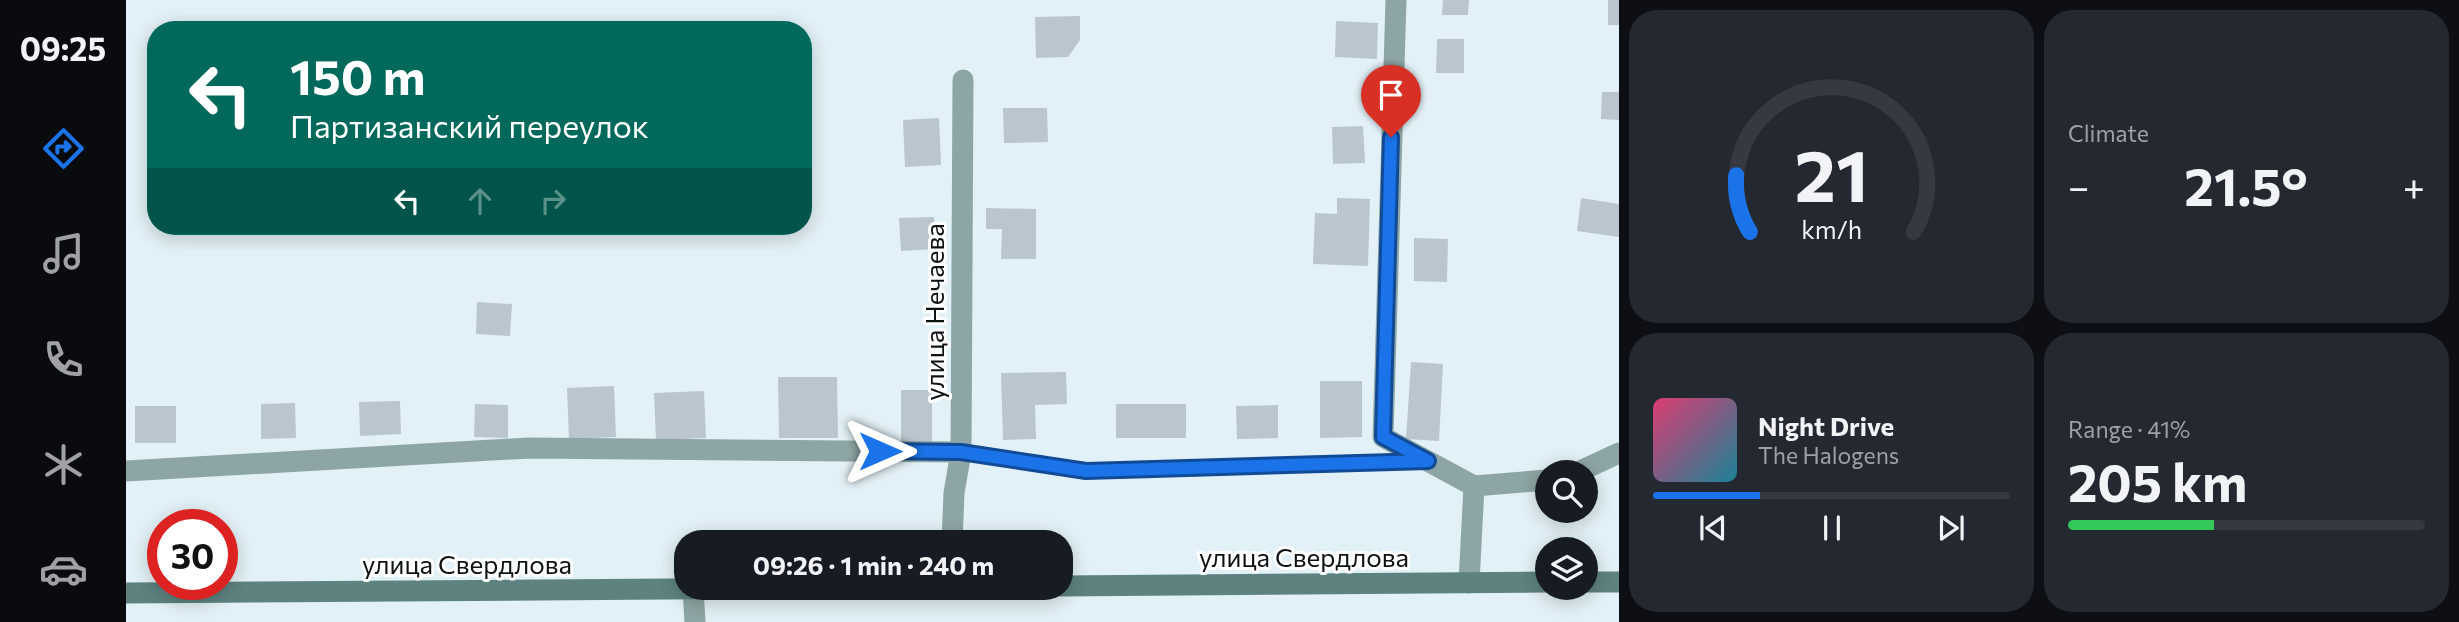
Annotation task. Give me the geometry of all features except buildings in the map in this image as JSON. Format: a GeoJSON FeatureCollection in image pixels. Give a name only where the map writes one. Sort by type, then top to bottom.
{"type":"FeatureCollection","features":[{"type":"Feature","properties":{"kind":"main road","name":"улица Свердлова"},"geometry":{"type":"LineString","coordinates":[[1073,586],[1535,582]]}},
{"type":"Feature","properties":{"kind":"main road"},"geometry":{"type":"LineString","coordinates":[[1598,582],[1619,582]]}},
{"type":"Feature","properties":{"kind":"main road","name":"улица Свердлова"},"geometry":{"type":"LineString","coordinates":[[126,593],[674,589]]}},
{"type":"Feature","properties":{"kind":"street"},"geometry":{"type":"LineString","coordinates":[[1396,0],[1383,437],[1474,486],[1535,481]]}},
{"type":"Feature","properties":{"kind":"street","name":"улица Нечаева"},"geometry":{"type":"LineString","coordinates":[[953,530],[954,493],[961,452],[962,80]]}},
{"type":"Feature","properties":{"kind":"street"},"geometry":{"type":"LineString","coordinates":[[126,471],[529,448],[961,452]]}},
{"type":"Feature","properties":{"kind":"street"},"geometry":{"type":"LineString","coordinates":[[1598,463],[1619,453]]}},
{"type":"Feature","properties":{"kind":"street"},"geometry":{"type":"LineString","coordinates":[[1469,583],[1474,486]]}},
{"type":"Feature","properties":{"kind":"street"},"geometry":{"type":"LineString","coordinates":[[694,600],[695,622]]}},
{"type":"Feature","properties":{"kind":"lane"},"geometry":{"type":"LineString","coordinates":[[961,452],[1086,471],[1428,461]]}},
{"type":"Feature","properties":{"kind":"route"},"geometry":{"type":"LineString","coordinates":[[880,451],[961,452],[1086,471],[1428,461],[1383,437],[1391,137]]}}]}
